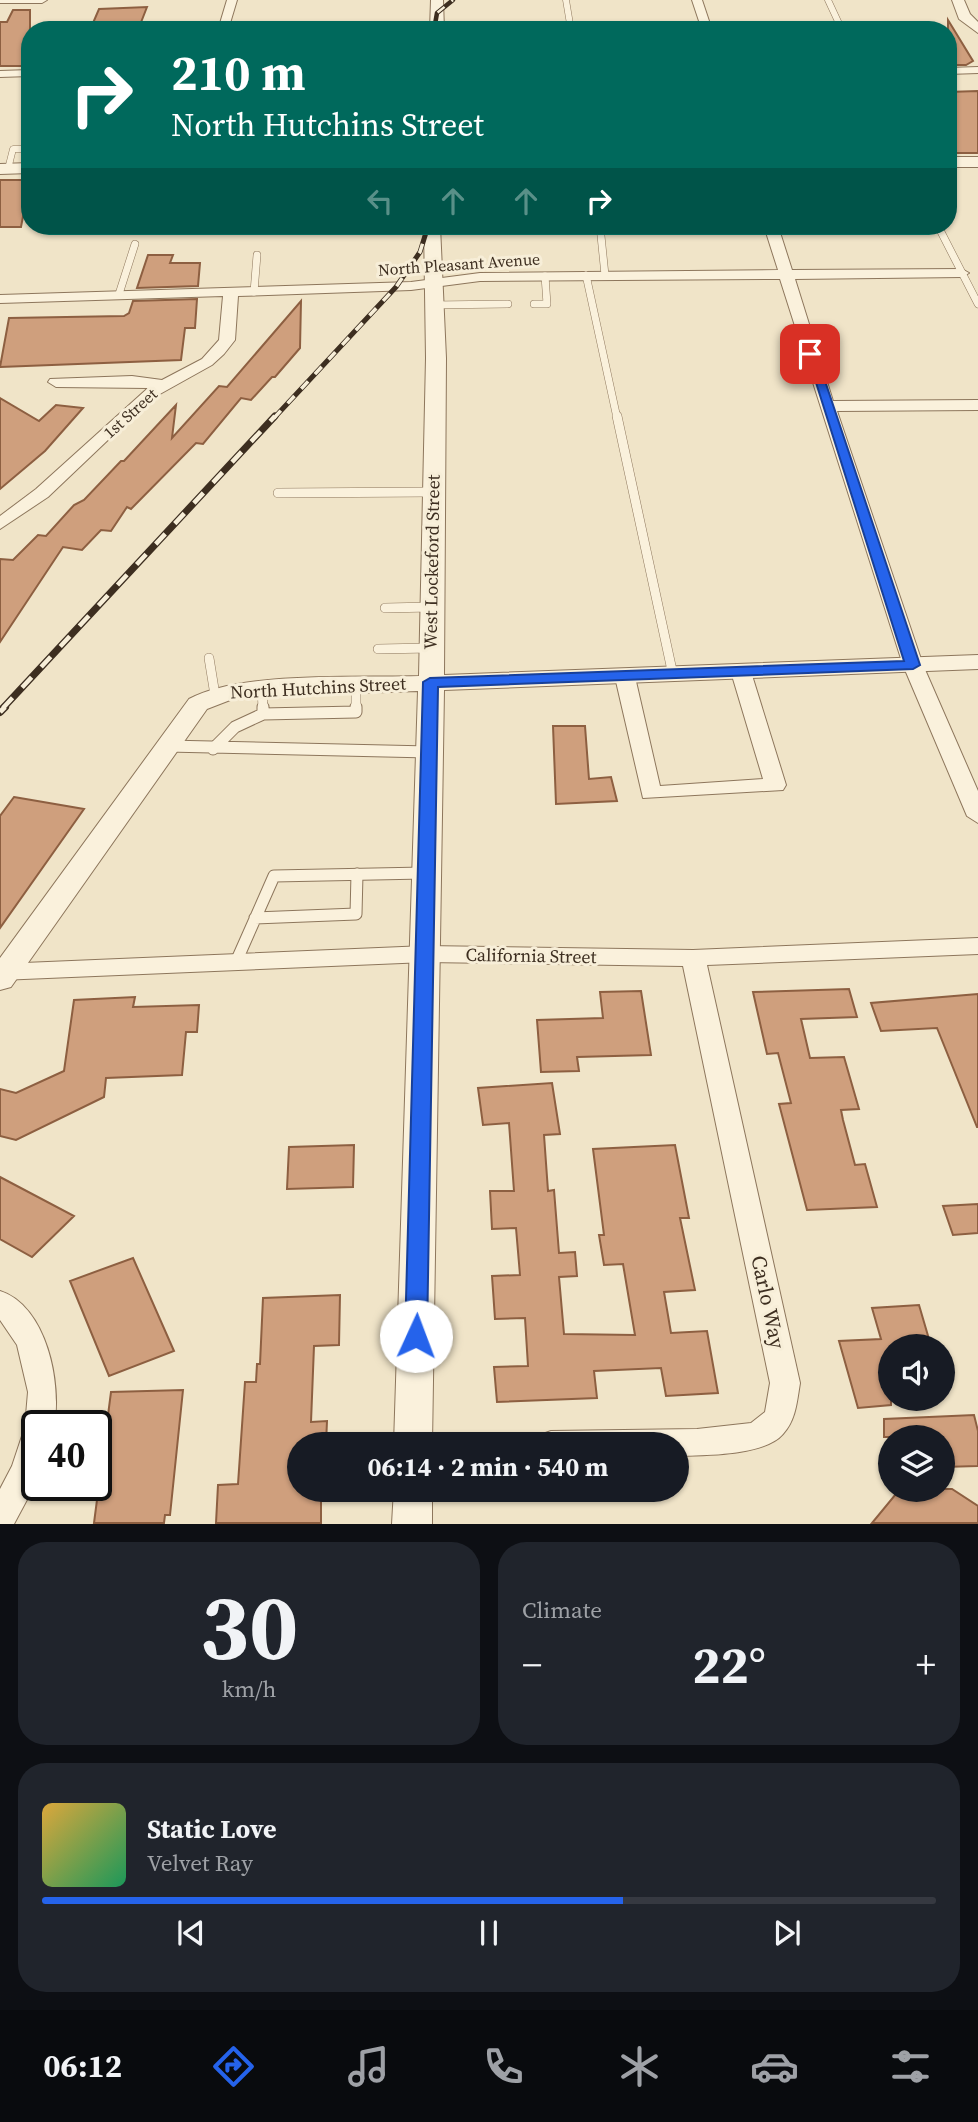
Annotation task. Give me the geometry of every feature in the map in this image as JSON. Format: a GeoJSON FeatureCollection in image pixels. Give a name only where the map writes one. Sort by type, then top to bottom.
{"type":"FeatureCollection","features":[{"type":"Feature","properties":{"kind":"street"},"geometry":{"type":"LineString","coordinates":[[0,1],[42,0]]}},
{"type":"Feature","properties":{"kind":"street"},"geometry":{"type":"LineString","coordinates":[[226,21],[232,0]]}},
{"type":"Feature","properties":{"kind":"street"},"geometry":{"type":"LineString","coordinates":[[437,0],[437,21]]}},
{"type":"Feature","properties":{"kind":"street"},"geometry":{"type":"LineString","coordinates":[[697,0],[704,21]]}},
{"type":"Feature","properties":{"kind":"street"},"geometry":{"type":"LineString","coordinates":[[958,0],[964,16],[978,29]]}},
{"type":"Feature","properties":{"kind":"street"},"geometry":{"type":"LineString","coordinates":[[957,71],[978,71]]}},
{"type":"Feature","properties":{"kind":"street"},"geometry":{"type":"LineString","coordinates":[[0,74],[21,73]]}},
{"type":"Feature","properties":{"kind":"street"},"geometry":{"type":"LineString","coordinates":[[957,162],[978,162]]}},
{"type":"Feature","properties":{"kind":"street","name":"West Lockeford Street"},"geometry":{"type":"LineString","coordinates":[[413,1432],[426,954],[432,235]]}},
{"type":"Feature","properties":{"kind":"street"},"geometry":{"type":"LineString","coordinates":[[774,235],[913,665],[972,789],[978,816]]}},
{"type":"Feature","properties":{"kind":"street","name":"North Pleasant Avenue"},"geometry":{"type":"LineString","coordinates":[[0,299],[231,292],[433,294],[480,277],[962,273]]}},
{"type":"Feature","properties":{"kind":"street","name":"1st Street"},"geometry":{"type":"LineString","coordinates":[[0,524],[42,493],[161,385],[207,362],[219,351],[227,340],[231,292]]}},
{"type":"Feature","properties":{"kind":"street"},"geometry":{"type":"LineString","coordinates":[[56,382],[132,381],[161,385]]}},
{"type":"Feature","properties":{"kind":"street"},"geometry":{"type":"LineString","coordinates":[[827,406],[978,405]]}},
{"type":"Feature","properties":{"kind":"street","name":"North Hutchins Street"},"geometry":{"type":"LineString","coordinates":[[3,975],[198,704],[215,695],[263,701],[356,685],[978,662]]}},
{"type":"Feature","properties":{"kind":"street"},"geometry":{"type":"LineString","coordinates":[[625,677],[651,793],[775,785],[741,672]]}},
{"type":"Feature","properties":{"kind":"street","name":"California Street"},"geometry":{"type":"LineString","coordinates":[[3,975],[426,954],[693,958],[978,946]]}},
{"type":"Feature","properties":{"kind":"street","name":"Carlo Way"},"geometry":{"type":"LineString","coordinates":[[689,1441],[716,1441],[765,1432],[780,1417],[785,1383],[693,958]]}},
{"type":"Feature","properties":{"kind":"street"},"geometry":{"type":"LineString","coordinates":[[0,1302],[35,1346],[41,1410]]}},
{"type":"Feature","properties":{"kind":"street"},"geometry":{"type":"LineString","coordinates":[[0,1519],[21,1480]]}},
{"type":"Feature","properties":{"kind":"street"},"geometry":{"type":"LineString","coordinates":[[412,1524],[413,1502]]}},
{"type":"Feature","properties":{"kind":"lane"},"geometry":{"type":"LineString","coordinates":[[566,0],[569,21]]}},
{"type":"Feature","properties":{"kind":"lane"},"geometry":{"type":"LineString","coordinates":[[828,0],[838,21]]}},
{"type":"Feature","properties":{"kind":"lane"},"geometry":{"type":"LineString","coordinates":[[4,169],[13,149],[21,149]]}},
{"type":"Feature","properties":{"kind":"lane"},"geometry":{"type":"LineString","coordinates":[[601,235],[605,275]]}},
{"type":"Feature","properties":{"kind":"lane"},"geometry":{"type":"LineString","coordinates":[[943,235],[978,304]]}},
{"type":"Feature","properties":{"kind":"lane"},"geometry":{"type":"LineString","coordinates":[[119,295],[135,244]]}},
{"type":"Feature","properties":{"kind":"lane"},"geometry":{"type":"LineString","coordinates":[[254,292],[257,255]]}},
{"type":"Feature","properties":{"kind":"lane"},"geometry":{"type":"LineString","coordinates":[[586,275],[673,675]]}},
{"type":"Feature","properties":{"kind":"lane"},"geometry":{"type":"LineString","coordinates":[[534,304],[547,304],[545,276]]}},
{"type":"Feature","properties":{"kind":"lane"},"geometry":{"type":"LineString","coordinates":[[433,294],[508,304]]}},
{"type":"Feature","properties":{"kind":"lane"},"geometry":{"type":"LineString","coordinates":[[278,493],[432,492]]}},
{"type":"Feature","properties":{"kind":"lane"},"geometry":{"type":"LineString","coordinates":[[385,608],[431,607]]}},
{"type":"Feature","properties":{"kind":"lane"},"geometry":{"type":"LineString","coordinates":[[378,649],[430,648]]}},
{"type":"Feature","properties":{"kind":"lane"},"geometry":{"type":"LineString","coordinates":[[209,658],[215,695]]}},
{"type":"Feature","properties":{"kind":"lane"},"geometry":{"type":"LineString","coordinates":[[213,750],[225,732],[250,717],[263,701]]}},
{"type":"Feature","properties":{"kind":"lane"},"geometry":{"type":"LineString","coordinates":[[167,746],[213,750],[429,752]]}},
{"type":"Feature","properties":{"kind":"lane"},"geometry":{"type":"LineString","coordinates":[[236,962],[274,876],[427,873]]}},
{"type":"Feature","properties":{"kind":"lane"},"geometry":{"type":"LineString","coordinates":[[255,918],[356,914],[357,874]]}},
{"type":"Feature","properties":{"kind":"building"},"geometry":{"type":"Polygon","coordinates":[[[147,7],[142,21],[94,21],[99,9],[147,7]]]}},
{"type":"Feature","properties":{"kind":"building"},"geometry":{"type":"Polygon","coordinates":[[[13,10],[30,10],[30,21],[21,21],[21,66],[0,66],[0,22],[7,22],[13,10]]]}},
{"type":"Feature","properties":{"kind":"building"},"geometry":{"type":"Polygon","coordinates":[[[957,35],[973,61],[966,65],[957,65],[957,35]]]}},
{"type":"Feature","properties":{"kind":"building"},"geometry":{"type":"Polygon","coordinates":[[[978,91],[978,153],[957,153],[957,92],[978,91]]]}},
{"type":"Feature","properties":{"kind":"building"},"geometry":{"type":"Polygon","coordinates":[[[0,180],[21,180],[21,227],[0,227],[0,180]]]}},
{"type":"Feature","properties":{"kind":"building"},"geometry":{"type":"Polygon","coordinates":[[[148,255],[173,255],[170,263],[200,263],[198,286],[137,288],[148,255]]]}},
{"type":"Feature","properties":{"kind":"building"},"geometry":{"type":"Polygon","coordinates":[[[197,299],[195,328],[185,328],[181,360],[0,367],[9,318],[124,316],[129,313],[133,301],[197,299]]]}},
{"type":"Feature","properties":{"kind":"building"},"geometry":{"type":"Polygon","coordinates":[[[301,301],[300,348],[275,377],[251,400],[241,398],[203,444],[196,443],[131,509],[127,507],[111,531],[101,530],[82,550],[63,547],[0,642],[0,559],[13,560],[38,535],[46,536],[74,505],[84,500],[124,461],[176,405],[172,438],[219,386],[227,387],[301,301]]]}},
{"type":"Feature","properties":{"kind":"building"},"geometry":{"type":"Polygon","coordinates":[[[0,398],[39,421],[56,405],[83,408],[45,451],[0,489],[0,398]]]}},
{"type":"Feature","properties":{"kind":"building"},"geometry":{"type":"Polygon","coordinates":[[[553,726],[585,726],[589,779],[611,777],[617,801],[556,804],[553,726]]]}},
{"type":"Feature","properties":{"kind":"building"},"geometry":{"type":"Polygon","coordinates":[[[14,797],[84,809],[0,928],[0,816],[14,797]]]}},
{"type":"Feature","properties":{"kind":"building"},"geometry":{"type":"Polygon","coordinates":[[[849,989],[857,1017],[801,1019],[810,1058],[844,1057],[859,1109],[841,1110],[843,1120],[855,1165],[865,1164],[877,1207],[807,1210],[779,1104],[791,1103],[778,1053],[767,1054],[753,992],[849,989]]]}},
{"type":"Feature","properties":{"kind":"building"},"geometry":{"type":"Polygon","coordinates":[[[641,991],[651,1055],[577,1057],[579,1071],[541,1072],[537,1020],[603,1018],[600,992],[641,991]]]}},
{"type":"Feature","properties":{"kind":"building"},"geometry":{"type":"Polygon","coordinates":[[[978,994],[977,1127],[937,1028],[881,1031],[871,1003],[978,994]]]}},
{"type":"Feature","properties":{"kind":"building"},"geometry":{"type":"Polygon","coordinates":[[[135,997],[133,1007],[199,1005],[197,1032],[186,1032],[182,1075],[106,1078],[104,1097],[16,1140],[0,1136],[0,1089],[16,1093],[64,1071],[74,1000],[135,997]]]}},
{"type":"Feature","properties":{"kind":"building"},"geometry":{"type":"Polygon","coordinates":[[[552,1083],[560,1134],[544,1135],[548,1191],[554,1190],[559,1253],[575,1252],[577,1276],[559,1277],[564,1334],[635,1335],[623,1264],[604,1265],[599,1235],[604,1235],[593,1149],[675,1145],[689,1218],[680,1218],[695,1290],[664,1292],[671,1333],[707,1331],[718,1393],[666,1396],[661,1368],[594,1371],[597,1398],[497,1402],[494,1367],[528,1366],[525,1318],[495,1319],[492,1276],[520,1275],[516,1228],[492,1229],[490,1191],[514,1191],[509,1123],[483,1125],[478,1088],[552,1083]]]}},
{"type":"Feature","properties":{"kind":"building"},"geometry":{"type":"Polygon","coordinates":[[[354,1145],[353,1187],[287,1189],[289,1147],[354,1145]]]}},
{"type":"Feature","properties":{"kind":"building"},"geometry":{"type":"Polygon","coordinates":[[[0,1177],[74,1216],[32,1257],[0,1239],[0,1177]]]}},
{"type":"Feature","properties":{"kind":"building"},"geometry":{"type":"Polygon","coordinates":[[[978,1204],[978,1233],[953,1235],[943,1206],[978,1204]]]}},
{"type":"Feature","properties":{"kind":"building"},"geometry":{"type":"Polygon","coordinates":[[[133,1258],[174,1351],[109,1376],[70,1281],[133,1258]]]}},
{"type":"Feature","properties":{"kind":"building"},"geometry":{"type":"Polygon","coordinates":[[[340,1295],[339,1345],[314,1346],[311,1422],[327,1421],[327,1432],[287,1432],[287,1502],[321,1502],[321,1523],[216,1523],[218,1485],[238,1484],[245,1382],[256,1382],[257,1364],[260,1364],[263,1298],[340,1295]]]}},
{"type":"Feature","properties":{"kind":"building"},"geometry":{"type":"Polygon","coordinates":[[[919,1305],[927,1334],[880,1334],[872,1308],[919,1305]]]}},
{"type":"Feature","properties":{"kind":"building"},"geometry":{"type":"Polygon","coordinates":[[[878,1339],[878,1406],[858,1408],[839,1341],[878,1339]]]}},
{"type":"Feature","properties":{"kind":"building"},"geometry":{"type":"Polygon","coordinates":[[[183,1390],[170,1515],[165,1515],[164,1523],[94,1523],[97,1501],[112,1501],[112,1410],[109,1410],[111,1392],[183,1390]]]}},
{"type":"Feature","properties":{"kind":"building"},"geometry":{"type":"Polygon","coordinates":[[[974,1415],[978,1431],[978,1466],[955,1467],[955,1425],[884,1425],[884,1419],[974,1415]]]}},
{"type":"Feature","properties":{"kind":"building"},"geometry":{"type":"Polygon","coordinates":[[[955,1491],[978,1506],[978,1523],[872,1523],[889,1502],[955,1502],[955,1491]]]}},
{"type":"Feature","properties":{"kind":"railway"},"geometry":{"type":"LineString","coordinates":[[436,21],[437,13],[453,0]]}},
{"type":"Feature","properties":{"kind":"railway"},"geometry":{"type":"LineString","coordinates":[[274,418],[396,287],[420,252],[425,235]]}},
{"type":"Feature","properties":{"kind":"railway"},"geometry":{"type":"LineString","coordinates":[[3,708],[275,416]]}},
{"type":"Feature","properties":{"kind":"railway"},"geometry":{"type":"LineString","coordinates":[[0,712],[5,707]]}},
{"type":"Feature","properties":{"kind":"route"},"geometry":{"type":"LineString","coordinates":[[416,1336],[427,957],[430,682],[913,665],[810,354]]}}]}
